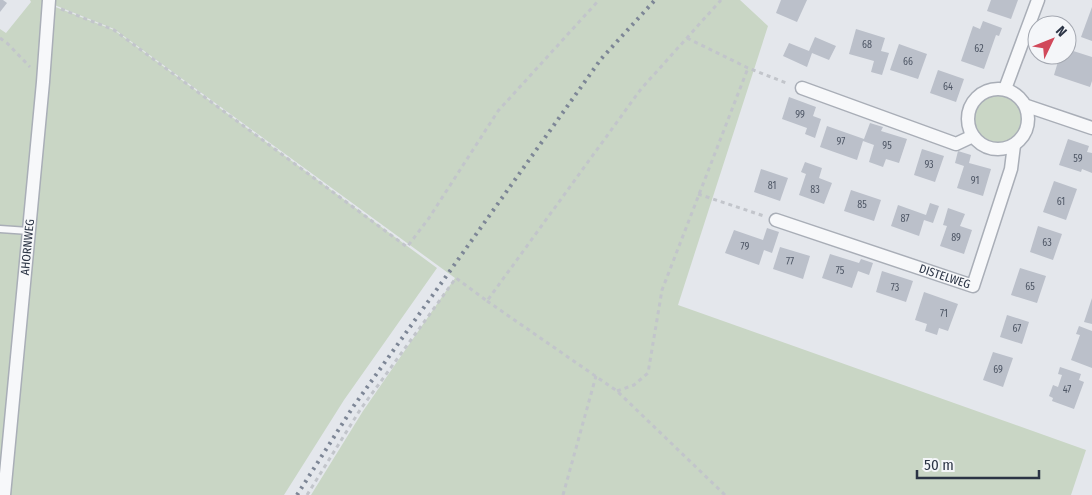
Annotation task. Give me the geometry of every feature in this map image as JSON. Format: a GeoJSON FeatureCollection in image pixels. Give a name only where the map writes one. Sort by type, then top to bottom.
{"type":"FeatureCollection","features":[{"type":"Feature","properties":{"kind":"street"},"geometry":{"type":"LineString","coordinates":[[1005,89],[1038,0]]}},
{"type":"Feature","properties":{"kind":"street","name":"AHORNWEG"},"geometry":{"type":"LineString","coordinates":[[4,495],[49,2]]}},
{"type":"Feature","properties":{"kind":"street"},"geometry":{"type":"LineString","coordinates":[[802,88],[956,144],[973,136]]}},
{"type":"Feature","properties":{"kind":"street"},"geometry":{"type":"LineString","coordinates":[[1014,145],[1003,150],[991,149],[981,144],[973,136],[968,126],[968,114],[972,103],[981,94],[993,89],[1005,89],[1017,95],[1027,106],[1092,128]]}},
{"type":"Feature","properties":{"kind":"street","name":"DISTELWEG"},"geometry":{"type":"LineString","coordinates":[[776,220],[973,286],[1011,169],[1014,145],[1023,138],[1028,127],[1029,116],[1027,106]]}},
{"type":"Feature","properties":{"kind":"lane"},"geometry":{"type":"LineString","coordinates":[[0,229],[29,231]]}},
{"type":"Feature","properties":{"kind":"path"},"geometry":{"type":"LineString","coordinates":[[49,2],[114,30],[407,247],[429,218],[504,104],[599,0]]}},
{"type":"Feature","properties":{"kind":"path"},"geometry":{"type":"LineString","coordinates":[[488,301],[641,90],[720,0]]}},
{"type":"Feature","properties":{"kind":"path"},"geometry":{"type":"LineString","coordinates":[[0,38],[8,44],[43,82]]}},
{"type":"Feature","properties":{"kind":"path"},"geometry":{"type":"LineString","coordinates":[[686,38],[748,68],[802,88]]}},
{"type":"Feature","properties":{"kind":"path"},"geometry":{"type":"LineString","coordinates":[[616,391],[634,385],[648,373],[662,290],[748,68]]}},
{"type":"Feature","properties":{"kind":"path"},"geometry":{"type":"LineString","coordinates":[[698,194],[776,220]]}},
{"type":"Feature","properties":{"kind":"path"},"geometry":{"type":"LineString","coordinates":[[307,495],[360,410],[456,278],[616,391],[724,495]]}},
{"type":"Feature","properties":{"kind":"path"},"geometry":{"type":"LineString","coordinates":[[563,495],[596,376]]}},
{"type":"Feature","properties":{"kind":"green space"},"geometry":{"type":"Polygon","coordinates":[[[30,0],[740,0],[768,26],[678,305],[1086,450],[1071,495],[311,495],[363,411],[455,278],[114,29],[47,2],[0,495],[0,29],[6,33],[31,2],[30,0]]]}},
{"type":"Feature","properties":{"kind":"green space"},"geometry":{"type":"Polygon","coordinates":[[[48,4],[114,30],[437,268],[344,400],[284,495],[3,495],[48,4]]]}},
{"type":"Feature","properties":{"kind":"green space"},"geometry":{"type":"Polygon","coordinates":[[[992,89],[1004,89],[1015,94],[1023,102],[1028,113],[1026,131],[1015,144],[1004,149],[992,149],[981,144],[973,136],[968,125],[968,113],[973,102],[981,94],[992,89]]]}},
{"type":"Feature","properties":{"kind":"building"},"geometry":{"type":"Polygon","coordinates":[[[0,0],[7,3],[0,12],[0,0]]]}},
{"type":"Feature","properties":{"kind":"building"},"geometry":{"type":"Polygon","coordinates":[[[781,0],[807,0],[797,22],[776,13],[781,0]]]}},
{"type":"Feature","properties":{"kind":"building"},"geometry":{"type":"Polygon","coordinates":[[[991,0],[1018,0],[1011,19],[987,11],[991,0]]]}},
{"type":"Feature","properties":{"kind":"building"},"geometry":{"type":"Polygon","coordinates":[[[1092,7],[1092,41],[1081,37],[1092,7]]]}},
{"type":"Feature","properties":{"kind":"building"},"geometry":{"type":"Polygon","coordinates":[[[983,21],[1002,28],[999,36],[996,35],[984,69],[961,61],[973,26],[980,29],[983,21]]]}},
{"type":"Feature","properties":{"kind":"building"},"geometry":{"type":"Polygon","coordinates":[[[856,29],[885,38],[881,51],[889,53],[882,75],[871,72],[874,61],[849,54],[856,29]]]}},
{"type":"Feature","properties":{"kind":"building"},"geometry":{"type":"Polygon","coordinates":[[[815,37],[836,46],[829,60],[812,53],[807,67],[783,56],[789,43],[809,51],[815,37]]]}},
{"type":"Feature","properties":{"kind":"building"},"geometry":{"type":"Polygon","coordinates":[[[899,44],[927,54],[918,79],[890,70],[899,44]]]}},
{"type":"Feature","properties":{"kind":"building"},"geometry":{"type":"Polygon","coordinates":[[[1077,52],[1092,57],[1092,81],[1090,87],[1054,75],[1057,65],[1077,65],[1077,52]]]}},
{"type":"Feature","properties":{"kind":"building"},"geometry":{"type":"Polygon","coordinates":[[[938,70],[964,79],[956,102],[930,93],[938,70]]]}},
{"type":"Feature","properties":{"kind":"building"},"geometry":{"type":"Polygon","coordinates":[[[789,97],[816,107],[813,116],[821,119],[815,138],[805,134],[807,128],[782,119],[789,97]]]}},
{"type":"Feature","properties":{"kind":"building"},"geometry":{"type":"Polygon","coordinates":[[[870,123],[883,127],[881,131],[907,139],[899,163],[886,159],[883,167],[869,162],[874,145],[863,141],[857,160],[820,147],[827,126],[864,139],[870,123]]]}},
{"type":"Feature","properties":{"kind":"building"},"geometry":{"type":"Polygon","coordinates":[[[1068,139],[1089,146],[1087,152],[1092,153],[1092,173],[1082,169],[1081,172],[1059,165],[1068,139]]]}},
{"type":"Feature","properties":{"kind":"building"},"geometry":{"type":"Polygon","coordinates":[[[922,149],[944,156],[935,182],[914,175],[922,149]]]}},
{"type":"Feature","properties":{"kind":"building"},"geometry":{"type":"Polygon","coordinates":[[[958,151],[971,155],[969,163],[991,169],[983,196],[957,188],[964,166],[955,163],[958,151]]]}},
{"type":"Feature","properties":{"kind":"building"},"geometry":{"type":"Polygon","coordinates":[[[805,162],[822,168],[819,178],[832,183],[824,204],[799,195],[806,174],[801,172],[805,162]]]}},
{"type":"Feature","properties":{"kind":"building"},"geometry":{"type":"Polygon","coordinates":[[[761,169],[788,178],[780,201],[754,192],[761,169]]]}},
{"type":"Feature","properties":{"kind":"building"},"geometry":{"type":"Polygon","coordinates":[[[1054,181],[1077,189],[1066,220],[1043,212],[1054,181]]]}},
{"type":"Feature","properties":{"kind":"building"},"geometry":{"type":"Polygon","coordinates":[[[851,190],[881,200],[874,221],[844,211],[851,190]]]}},
{"type":"Feature","properties":{"kind":"building"},"geometry":{"type":"Polygon","coordinates":[[[930,203],[939,206],[933,223],[924,220],[919,236],[891,226],[898,205],[926,215],[930,203]]]}},
{"type":"Feature","properties":{"kind":"building"},"geometry":{"type":"Polygon","coordinates":[[[948,208],[965,214],[960,226],[972,230],[964,254],[940,246],[947,226],[943,225],[948,208]]]}},
{"type":"Feature","properties":{"kind":"building"},"geometry":{"type":"Polygon","coordinates":[[[1038,226],[1062,234],[1053,260],[1030,252],[1038,226]]]}},
{"type":"Feature","properties":{"kind":"building"},"geometry":{"type":"Polygon","coordinates":[[[767,228],[779,232],[772,253],[764,250],[759,265],[725,253],[734,230],[763,240],[767,228]]]}},
{"type":"Feature","properties":{"kind":"building"},"geometry":{"type":"Polygon","coordinates":[[[780,247],[810,256],[803,279],[773,269],[780,247]]]}},
{"type":"Feature","properties":{"kind":"building"},"geometry":{"type":"Polygon","coordinates":[[[830,254],[859,263],[861,259],[873,263],[869,275],[858,271],[852,288],[822,278],[830,254]]]}},
{"type":"Feature","properties":{"kind":"building"},"geometry":{"type":"Polygon","coordinates":[[[1020,268],[1046,276],[1037,303],[1011,295],[1020,268]]]}},
{"type":"Feature","properties":{"kind":"building"},"geometry":{"type":"Polygon","coordinates":[[[882,271],[913,281],[906,302],[876,292],[882,271]]]}},
{"type":"Feature","properties":{"kind":"building"},"geometry":{"type":"Polygon","coordinates":[[[924,292],[958,304],[948,331],[939,328],[937,335],[925,331],[927,324],[915,320],[924,292]]]}},
{"type":"Feature","properties":{"kind":"building"},"geometry":{"type":"Polygon","coordinates":[[[1092,298],[1092,324],[1084,322],[1092,298]]]}},
{"type":"Feature","properties":{"kind":"building"},"geometry":{"type":"Polygon","coordinates":[[[1007,315],[1029,322],[1022,344],[1000,337],[1007,315]]]}},
{"type":"Feature","properties":{"kind":"building"},"geometry":{"type":"Polygon","coordinates":[[[1079,326],[1092,331],[1092,368],[1071,360],[1080,335],[1076,334],[1079,326]]]}},
{"type":"Feature","properties":{"kind":"building"},"geometry":{"type":"Polygon","coordinates":[[[993,352],[1013,358],[1003,387],[983,380],[993,352]]]}},
{"type":"Feature","properties":{"kind":"building"},"geometry":{"type":"Polygon","coordinates":[[[1060,367],[1081,374],[1079,380],[1084,382],[1074,409],[1052,401],[1053,398],[1049,396],[1053,385],[1058,387],[1062,375],[1058,374],[1060,367]]]}},
{"type":"Feature","properties":{"kind":"railway"},"geometry":{"type":"LineString","coordinates":[[297,495],[353,407],[601,59],[655,0]]}}]}
